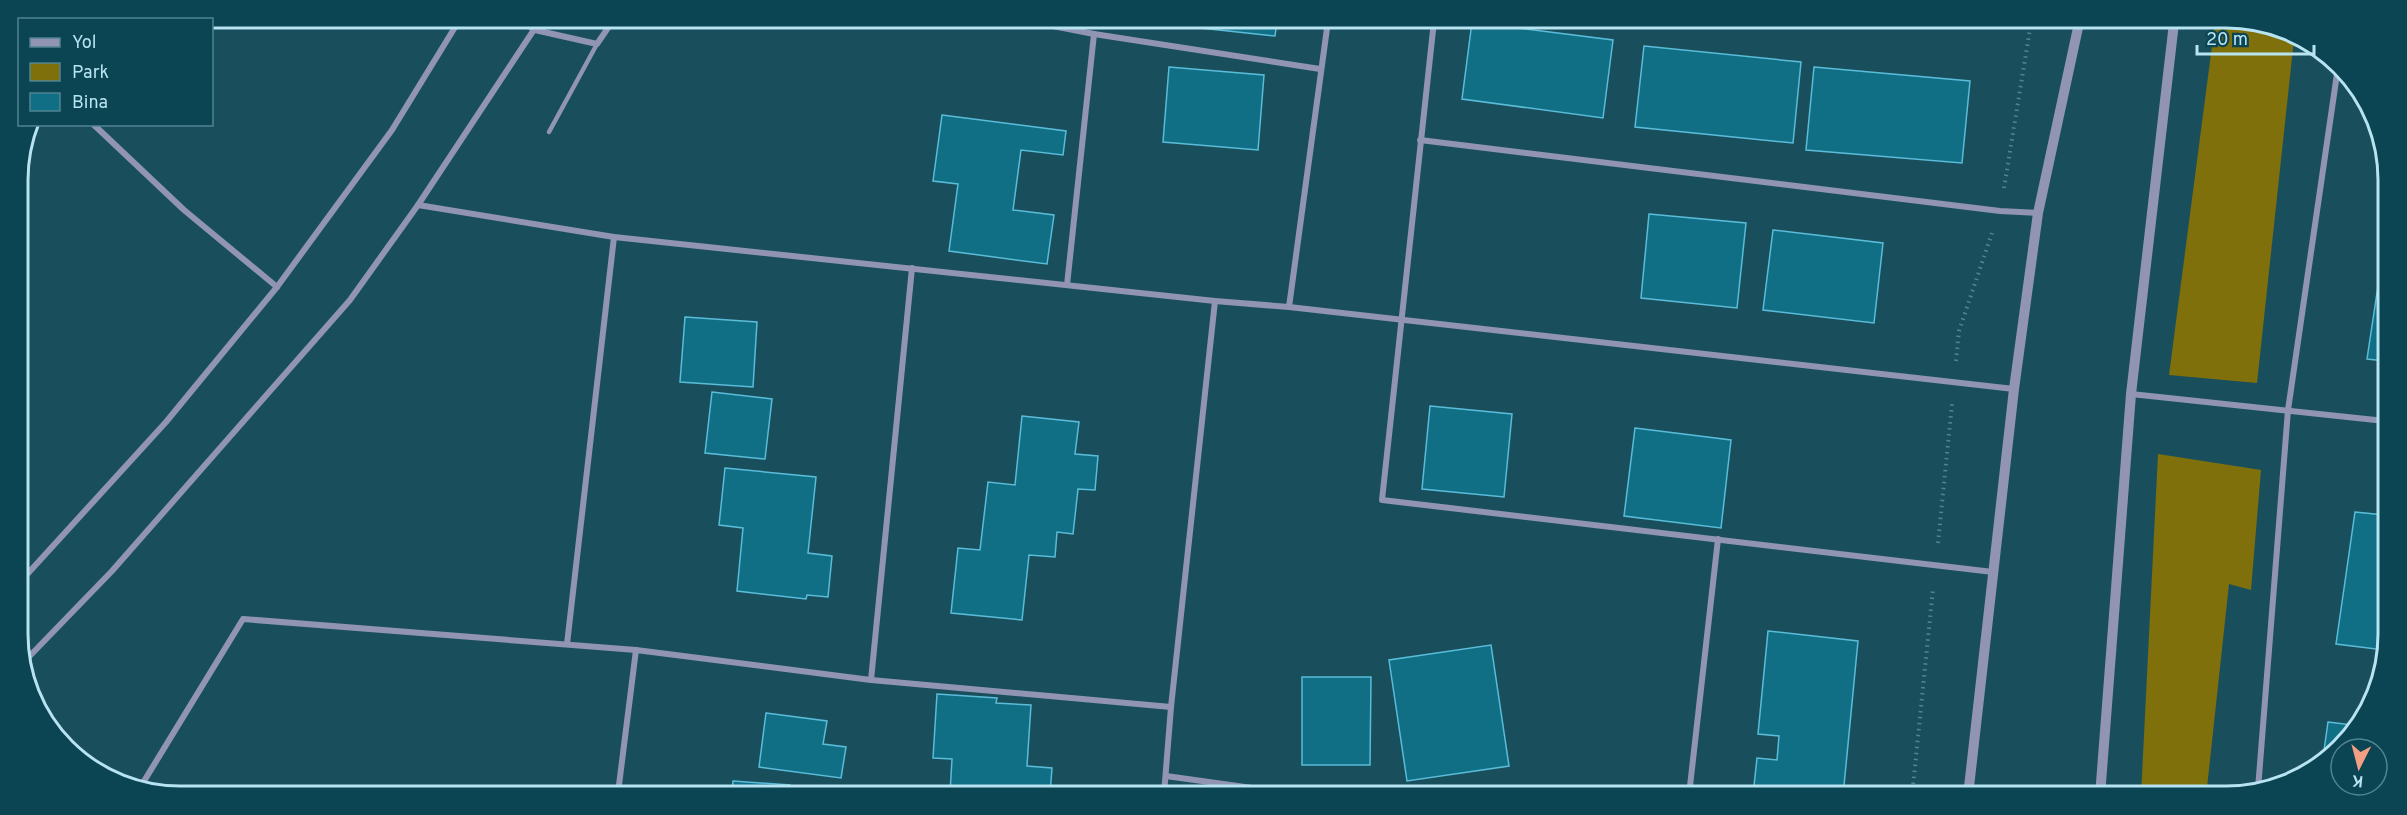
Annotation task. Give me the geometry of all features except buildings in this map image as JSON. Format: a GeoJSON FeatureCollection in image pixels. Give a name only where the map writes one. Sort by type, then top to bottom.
{"type":"FeatureCollection","features":[{"type":"Feature","properties":{"kind":"street"},"geometry":{"type":"LineString","coordinates":[[28,573],[166,422],[277,287],[392,130],[454,28]]}},
{"type":"Feature","properties":{"kind":"street"},"geometry":{"type":"LineString","coordinates":[[532,28],[597,44],[608,28]]}},
{"type":"Feature","properties":{"kind":"street"},"geometry":{"type":"LineString","coordinates":[[1063,28],[1320,69]]}},
{"type":"Feature","properties":{"kind":"street"},"geometry":{"type":"LineString","coordinates":[[1289,307],[1327,28]]}},
{"type":"Feature","properties":{"kind":"street"},"geometry":{"type":"LineString","coordinates":[[1433,28],[1382,500],[1993,572]]}},
{"type":"Feature","properties":{"kind":"street"},"geometry":{"type":"LineString","coordinates":[[1969,786],[2014,389],[2038,213],[2078,28]]}},
{"type":"Feature","properties":{"kind":"street"},"geometry":{"type":"LineString","coordinates":[[2101,786],[2131,394],[2173,28]]}},
{"type":"Feature","properties":{"kind":"street"},"geometry":{"type":"LineString","coordinates":[[30,656],[112,572],[350,300],[418,205],[535,30]]}},
{"type":"Feature","properties":{"kind":"street"},"geometry":{"type":"LineString","coordinates":[[1067,285],[1094,34]]}},
{"type":"Feature","properties":{"kind":"street"},"geometry":{"type":"LineString","coordinates":[[2259,783],[2288,410],[2337,76]]}},
{"type":"Feature","properties":{"kind":"street"},"geometry":{"type":"LineString","coordinates":[[95,126],[184,210],[277,287]]}},
{"type":"Feature","properties":{"kind":"street"},"geometry":{"type":"LineString","coordinates":[[1420,140],[2000,211],[2038,213]]}},
{"type":"Feature","properties":{"kind":"street"},"geometry":{"type":"LineString","coordinates":[[418,205],[614,237],[1289,307],[2014,389]]}},
{"type":"Feature","properties":{"kind":"street"},"geometry":{"type":"LineString","coordinates":[[567,644],[614,237]]}},
{"type":"Feature","properties":{"kind":"street"},"geometry":{"type":"LineString","coordinates":[[870,680],[912,268]]}},
{"type":"Feature","properties":{"kind":"street"},"geometry":{"type":"LineString","coordinates":[[1165,786],[1170,707],[1215,301]]}},
{"type":"Feature","properties":{"kind":"street"},"geometry":{"type":"LineString","coordinates":[[2131,394],[2378,420]]}},
{"type":"Feature","properties":{"kind":"street"},"geometry":{"type":"LineString","coordinates":[[1690,786],[1718,539]]}},
{"type":"Feature","properties":{"kind":"street"},"geometry":{"type":"LineString","coordinates":[[144,782],[243,619],[636,650],[870,680],[1170,707]]}},
{"type":"Feature","properties":{"kind":"street"},"geometry":{"type":"LineString","coordinates":[[619,786],[636,650]]}},
{"type":"Feature","properties":{"kind":"street"},"geometry":{"type":"LineString","coordinates":[[1166,776],[1238,786]]}},
{"type":"Feature","properties":{"kind":"lane"},"geometry":{"type":"LineString","coordinates":[[549,132],[597,44]]}},
{"type":"Feature","properties":{"kind":"green space"},"geometry":{"type":"Polygon","coordinates":[[[2214,28],[2266,34],[2293,44],[2257,383],[2169,375],[2214,28]]]}},
{"type":"Feature","properties":{"kind":"green space"},"geometry":{"type":"Polygon","coordinates":[[[2158,454],[2261,470],[2251,590],[2229,584],[2207,786],[2141,786],[2158,454]]]}}]}
